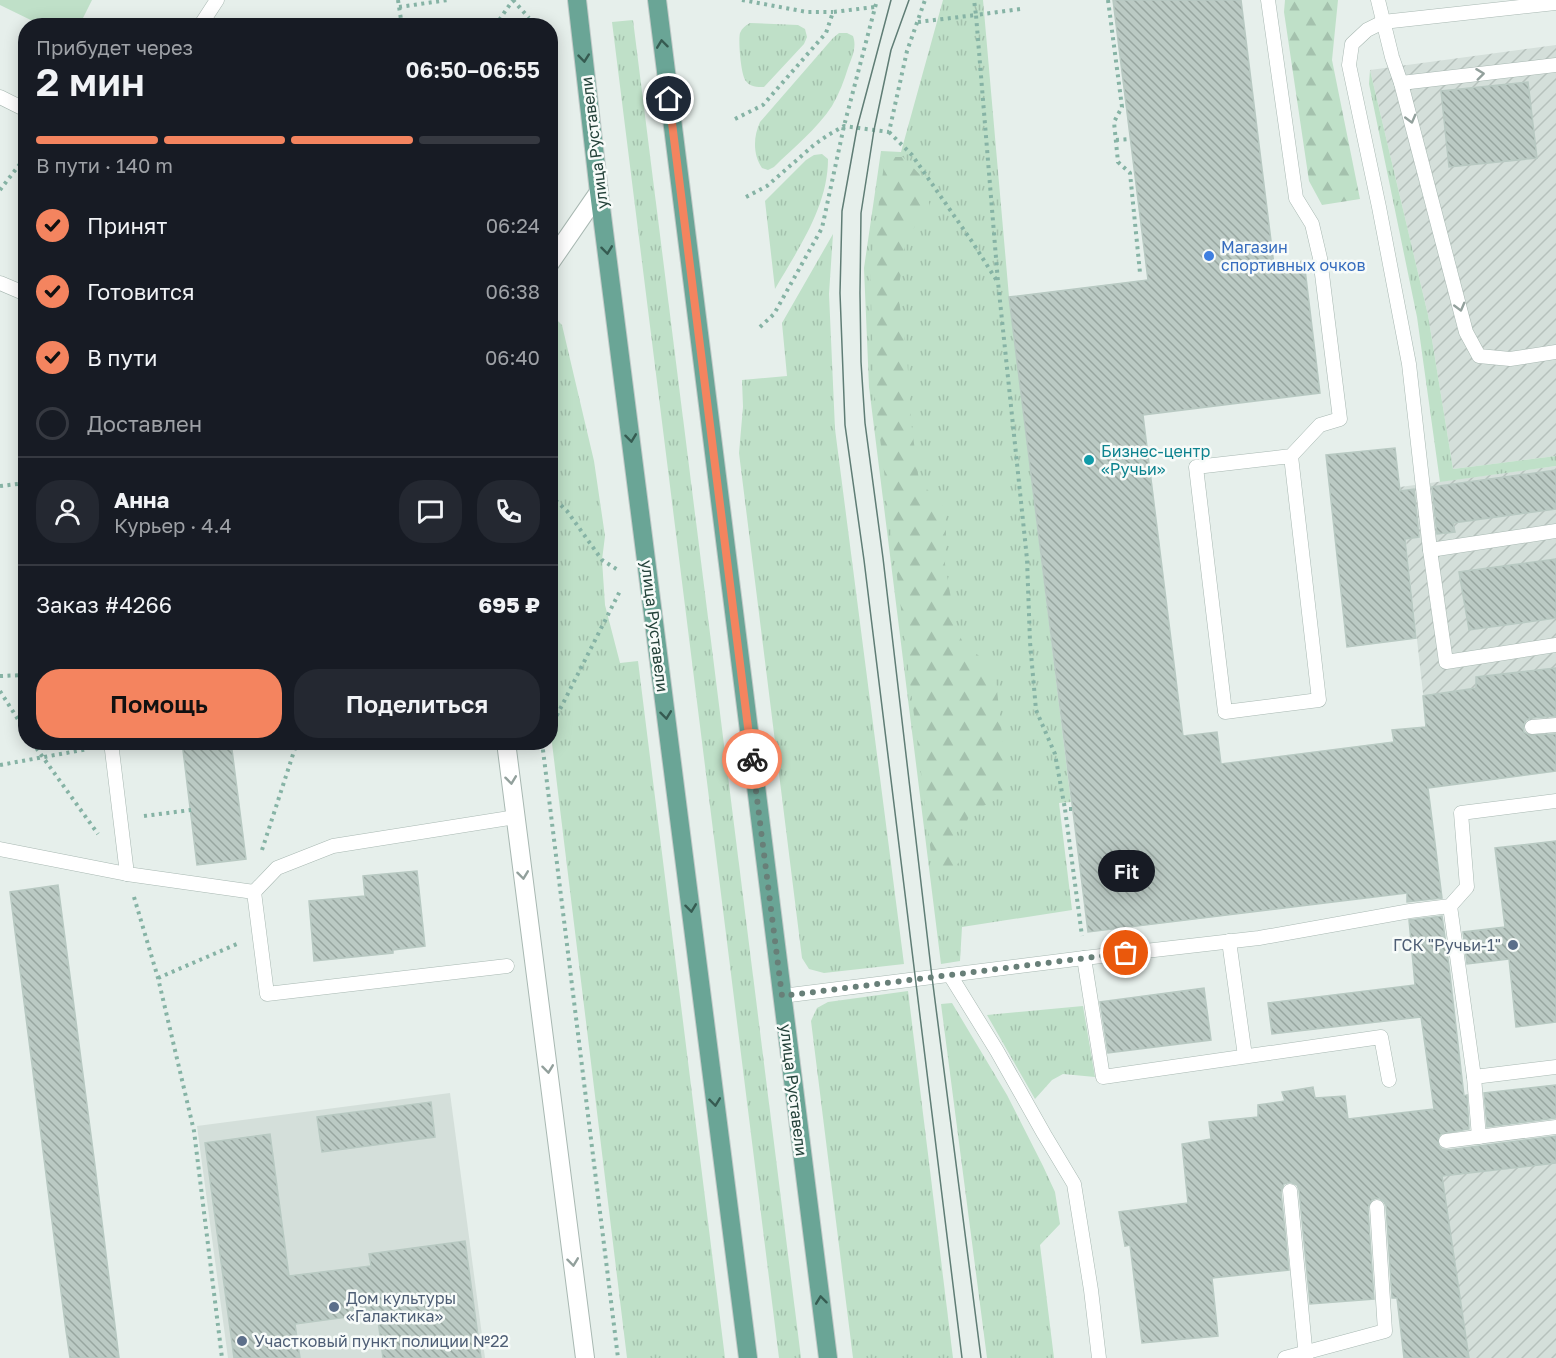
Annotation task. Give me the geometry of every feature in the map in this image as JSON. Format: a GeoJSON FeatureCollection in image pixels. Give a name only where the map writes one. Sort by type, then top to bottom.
{"type":"FeatureCollection","features":[{"type":"Feature","properties":{"kind":"main road","name":"улица Руставели"},"geometry":{"type":"LineString","coordinates":[[577,0],[599,192],[748,1358]]}},
{"type":"Feature","properties":{"kind":"main road","name":"улица Руставели"},"geometry":{"type":"LineString","coordinates":[[657,0],[828,1358]]}},
{"type":"Feature","properties":{"kind":"street"},"geometry":{"type":"LineString","coordinates":[[558,251],[599,192]]}},
{"type":"Feature","properties":{"kind":"street"},"geometry":{"type":"LineString","coordinates":[[508,750],[585,1358]]}},
{"type":"Feature","properties":{"kind":"lane"},"geometry":{"type":"LineString","coordinates":[[206,18],[218,0]]}},
{"type":"Feature","properties":{"kind":"lane"},"geometry":{"type":"LineString","coordinates":[[1268,0],[1296,198],[1312,224],[1320,258],[1340,419],[1320,425],[1291,456],[1196,467],[1225,712],[1319,700],[1291,456]]}},
{"type":"Feature","properties":{"kind":"lane"},"geometry":{"type":"LineString","coordinates":[[1378,0],[1466,332],[1479,356],[1510,359],[1556,352]]}},
{"type":"Feature","properties":{"kind":"lane"},"geometry":{"type":"LineString","coordinates":[[1556,3],[1383,22],[1367,30],[1352,44],[1349,65],[1409,364],[1430,549],[1446,662],[1556,645]]}},
{"type":"Feature","properties":{"kind":"lane"},"geometry":{"type":"LineString","coordinates":[[1401,83],[1556,65]]}},
{"type":"Feature","properties":{"kind":"lane"},"geometry":{"type":"LineString","coordinates":[[0,97],[18,106]]}},
{"type":"Feature","properties":{"kind":"lane"},"geometry":{"type":"LineString","coordinates":[[0,283],[18,291]]}},
{"type":"Feature","properties":{"kind":"lane"},"geometry":{"type":"LineString","coordinates":[[1430,549],[1556,531]]}},
{"type":"Feature","properties":{"kind":"lane"},"geometry":{"type":"LineString","coordinates":[[1532,727],[1556,725]]}},
{"type":"Feature","properties":{"kind":"lane"},"geometry":{"type":"LineString","coordinates":[[112,750],[127,874]]}},
{"type":"Feature","properties":{"kind":"lane"},"geometry":{"type":"LineString","coordinates":[[782,996],[1269,937],[1410,911],[1450,906],[1467,887],[1461,813],[1556,801]]}},
{"type":"Feature","properties":{"kind":"lane"},"geometry":{"type":"LineString","coordinates":[[254,892],[277,868],[333,846],[516,817]]}},
{"type":"Feature","properties":{"kind":"lane"},"geometry":{"type":"LineString","coordinates":[[0,849],[127,874],[254,892]]}},
{"type":"Feature","properties":{"kind":"lane"},"geometry":{"type":"LineString","coordinates":[[254,892],[267,994],[507,966]]}},
{"type":"Feature","properties":{"kind":"lane"},"geometry":{"type":"LineString","coordinates":[[1450,906],[1474,1077],[1479,1137]]}},
{"type":"Feature","properties":{"kind":"lane"},"geometry":{"type":"LineString","coordinates":[[1229,941],[1245,1056]]}},
{"type":"Feature","properties":{"kind":"lane"},"geometry":{"type":"LineString","coordinates":[[1084,958],[1103,1077],[1382,1037],[1389,1080]]}},
{"type":"Feature","properties":{"kind":"lane"},"geometry":{"type":"LineString","coordinates":[[950,975],[1074,1184],[1099,1358]]}},
{"type":"Feature","properties":{"kind":"lane"},"geometry":{"type":"LineString","coordinates":[[1474,1077],[1556,1067]]}},
{"type":"Feature","properties":{"kind":"lane"},"geometry":{"type":"LineString","coordinates":[[1446,1141],[1556,1127]]}},
{"type":"Feature","properties":{"kind":"lane"},"geometry":{"type":"LineString","coordinates":[[1290,1191],[1306,1355]]}},
{"type":"Feature","properties":{"kind":"lane"},"geometry":{"type":"LineString","coordinates":[[1285,1358],[1306,1355],[1385,1331],[1377,1207]]}},
{"type":"Feature","properties":{"kind":"path"},"geometry":{"type":"LineString","coordinates":[[398,0],[401,18]]}},
{"type":"Feature","properties":{"kind":"path"},"geometry":{"type":"LineString","coordinates":[[399,7],[448,0]]}},
{"type":"Feature","properties":{"kind":"path"},"geometry":{"type":"LineString","coordinates":[[501,18],[513,0],[528,18]]}},
{"type":"Feature","properties":{"kind":"path"},"geometry":{"type":"LineString","coordinates":[[742,0],[807,12],[875,8]]}},
{"type":"Feature","properties":{"kind":"path"},"geometry":{"type":"LineString","coordinates":[[760,327],[774,314],[822,228],[844,126],[877,0]]}},
{"type":"Feature","properties":{"kind":"path"},"geometry":{"type":"LineString","coordinates":[[889,132],[908,51],[925,0]]}},
{"type":"Feature","properties":{"kind":"path"},"geometry":{"type":"LineString","coordinates":[[974,0],[998,282],[1027,559],[1030,642],[1036,710],[1055,754],[1065,809],[1084,958]]}},
{"type":"Feature","properties":{"kind":"path"},"geometry":{"type":"LineString","coordinates":[[1108,0],[1122,107],[1114,122],[1118,162],[1130,173],[1140,273]]}},
{"type":"Feature","properties":{"kind":"path"},"geometry":{"type":"LineString","coordinates":[[918,22],[1020,9]]}},
{"type":"Feature","properties":{"kind":"path"},"geometry":{"type":"LineString","coordinates":[[735,119],[763,105],[825,33],[832,12]]}},
{"type":"Feature","properties":{"kind":"path"},"geometry":{"type":"LineString","coordinates":[[746,197],[767,186],[821,140],[844,126],[889,132],[912,155],[998,282]]}},
{"type":"Feature","properties":{"kind":"path"},"geometry":{"type":"LineString","coordinates":[[1116,140],[1130,139]]}},
{"type":"Feature","properties":{"kind":"path"},"geometry":{"type":"LineString","coordinates":[[0,190],[18,166]]}},
{"type":"Feature","properties":{"kind":"path"},"geometry":{"type":"LineString","coordinates":[[0,486],[18,484]]}},
{"type":"Feature","properties":{"kind":"path"},"geometry":{"type":"LineString","coordinates":[[558,503],[567,511],[602,560],[618,570]]}},
{"type":"Feature","properties":{"kind":"path"},"geometry":{"type":"LineString","coordinates":[[558,713],[621,589]]}},
{"type":"Feature","properties":{"kind":"path"},"geometry":{"type":"LineString","coordinates":[[0,676],[18,675]]}},
{"type":"Feature","properties":{"kind":"path"},"geometry":{"type":"LineString","coordinates":[[0,691],[18,719]]}},
{"type":"Feature","properties":{"kind":"path"},"geometry":{"type":"LineString","coordinates":[[37,750],[99,835]]}},
{"type":"Feature","properties":{"kind":"path"},"geometry":{"type":"LineString","coordinates":[[0,765],[81,750]]}},
{"type":"Feature","properties":{"kind":"path"},"geometry":{"type":"LineString","coordinates":[[254,892],[264,843],[294,750]]}},
{"type":"Feature","properties":{"kind":"path"},"geometry":{"type":"LineString","coordinates":[[544,750],[618,1358]]}},
{"type":"Feature","properties":{"kind":"path"},"geometry":{"type":"LineString","coordinates":[[1065,809],[1072,809]]}},
{"type":"Feature","properties":{"kind":"path"},"geometry":{"type":"LineString","coordinates":[[121,819],[190,810]]}},
{"type":"Feature","properties":{"kind":"path"},"geometry":{"type":"LineString","coordinates":[[127,874],[158,978],[194,1131],[222,1358]]}},
{"type":"Feature","properties":{"kind":"path"},"geometry":{"type":"LineString","coordinates":[[158,978],[260,934]]}},
{"type":"Feature","properties":{"kind":"shaded area"},"geometry":{"type":"Polygon","coordinates":[[[1556,45],[1556,456],[1453,469],[1428,315],[1370,70],[1556,45]]]}},
{"type":"Feature","properties":{"kind":"shaded area"},"geometry":{"type":"Polygon","coordinates":[[[1556,466],[1556,738],[1430,756],[1400,487],[1556,466]]]}},
{"type":"Feature","properties":{"kind":"shaded area"},"geometry":{"type":"Polygon","coordinates":[[[450,1093],[485,1358],[228,1358],[197,1126],[450,1093]]]}},
{"type":"Feature","properties":{"kind":"shaded area"},"geometry":{"type":"Polygon","coordinates":[[[1556,1163],[1556,1358],[1469,1358],[1442,1176],[1556,1163]]]}},
{"type":"Feature","properties":{"kind":"green space"},"geometry":{"type":"Polygon","coordinates":[[[0,0],[92,0],[83,18],[27,18],[0,5],[0,0]]]}},
{"type":"Feature","properties":{"kind":"green space"},"geometry":{"type":"Polygon","coordinates":[[[943,0],[983,0],[1009,297],[1071,802],[1059,803],[1072,910],[962,927],[960,961],[941,964],[869,387],[864,268],[881,151],[901,152],[943,0]]]}},
{"type":"Feature","properties":{"kind":"green space"},"geometry":{"type":"Polygon","coordinates":[[[1285,0],[1338,0],[1332,60],[1360,199],[1322,205],[1309,181],[1284,12],[1285,0]]]}},
{"type":"Feature","properties":{"kind":"green space"},"geometry":{"type":"Polygon","coordinates":[[[633,20],[801,1358],[779,1358],[612,22],[633,20]]]}},
{"type":"Feature","properties":{"kind":"green space"},"geometry":{"type":"Polygon","coordinates":[[[750,23],[798,25],[805,29],[807,37],[804,44],[764,87],[756,87],[744,78],[739,37],[744,27],[750,23]]]}},
{"type":"Feature","properties":{"kind":"green space"},"geometry":{"type":"Polygon","coordinates":[[[839,33],[853,36],[854,48],[843,83],[832,106],[812,130],[774,167],[768,170],[762,168],[755,146],[760,122],[839,33]]]}},
{"type":"Feature","properties":{"kind":"green space"},"geometry":{"type":"Polygon","coordinates":[[[1370,70],[1428,315],[1453,469],[1556,456],[1556,466],[1440,482],[1417,317],[1369,84],[1370,70]]]}},
{"type":"Feature","properties":{"kind":"green space"},"geometry":{"type":"Polygon","coordinates":[[[822,154],[828,159],[823,194],[802,243],[775,289],[765,201],[806,160],[814,155],[822,154]]]}},
{"type":"Feature","properties":{"kind":"green space"},"geometry":{"type":"Polygon","coordinates":[[[885,157],[903,157],[923,178],[930,207],[906,238],[898,293],[907,355],[911,421],[919,481],[945,508],[945,564],[956,627],[963,643],[984,660],[996,682],[1008,785],[1003,796],[970,813],[966,824],[955,834],[959,862],[950,873],[939,873],[933,870],[874,389],[870,269],[885,157]]]}},
{"type":"Feature","properties":{"kind":"green space"},"geometry":{"type":"Polygon","coordinates":[[[833,234],[829,294],[835,429],[904,964],[824,973],[809,969],[802,958],[739,453],[743,407],[742,380],[787,376],[782,323],[833,234]]]}},
{"type":"Feature","properties":{"kind":"green space"},"geometry":{"type":"Polygon","coordinates":[[[558,321],[562,325],[594,461],[605,536],[602,560],[605,605],[620,663],[638,661],[725,1358],[627,1358],[553,750],[558,750],[558,321]]]}},
{"type":"Feature","properties":{"kind":"green space"},"geometry":{"type":"Polygon","coordinates":[[[908,991],[953,1358],[853,1358],[811,1021],[817,1008],[828,1002],[908,991]]]}},
{"type":"Feature","properties":{"kind":"green space"},"geometry":{"type":"Polygon","coordinates":[[[952,1003],[1007,1095],[1055,1192],[1060,1224],[1040,1245],[1054,1358],[987,1358],[941,1004],[952,1003]]]}},
{"type":"Feature","properties":{"kind":"green space"},"geometry":{"type":"Polygon","coordinates":[[[1083,1006],[1095,1077],[1063,1074],[1052,1080],[1035,1099],[987,1015],[1083,1006]]]}},
{"type":"Feature","properties":{"kind":"building","name":"Бизнес-центр «Ручьи»"},"geometry":{"type":"Polygon","coordinates":[[[1113,0],[1241,0],[1274,265],[1304,261],[1320,393],[1143,415],[1183,736],[1217,732],[1221,764],[1394,742],[1392,730],[1426,727],[1423,696],[1476,688],[1476,677],[1556,668],[1556,716],[1531,718],[1526,720],[1523,727],[1524,732],[1529,735],[1556,734],[1556,771],[1428,788],[1442,898],[1407,902],[1407,893],[1088,932],[1009,297],[1148,280],[1113,0]]]}},
{"type":"Feature","properties":{"kind":"building"},"geometry":{"type":"Polygon","coordinates":[[[1528,82],[1537,158],[1449,167],[1441,91],[1528,82]]]}},
{"type":"Feature","properties":{"kind":"building"},"geometry":{"type":"Polygon","coordinates":[[[1395,448],[1400,491],[1414,489],[1419,537],[1405,539],[1416,638],[1347,647],[1326,455],[1395,448]]]}},
{"type":"Feature","properties":{"kind":"building"},"geometry":{"type":"Polygon","coordinates":[[[1556,470],[1556,509],[1453,523],[1455,532],[1437,534],[1432,487],[1556,470]]]}},
{"type":"Feature","properties":{"kind":"building"},"geometry":{"type":"Polygon","coordinates":[[[1556,559],[1556,618],[1469,630],[1459,572],[1556,559]]]}},
{"type":"Feature","properties":{"kind":"building"},"geometry":{"type":"Polygon","coordinates":[[[183,750],[232,750],[246,859],[197,865],[183,750]]]}},
{"type":"Feature","properties":{"kind":"building","name":"ГСК \"Ручьи-1\""},"geometry":{"type":"Polygon","coordinates":[[[1556,841],[1556,1022],[1516,1027],[1509,959],[1467,964],[1463,932],[1505,927],[1495,848],[1556,841]]]}},
{"type":"Feature","properties":{"kind":"building"},"geometry":{"type":"Polygon","coordinates":[[[417,871],[425,946],[393,950],[393,953],[314,961],[309,901],[365,896],[363,876],[417,871]]]}},
{"type":"Feature","properties":{"kind":"building"},"geometry":{"type":"Polygon","coordinates":[[[58,885],[119,1358],[70,1358],[66,1331],[10,892],[58,885]]]}},
{"type":"Feature","properties":{"kind":"building"},"geometry":{"type":"Polygon","coordinates":[[[1442,916],[1464,1096],[1467,1095],[1469,1129],[1441,1134],[1438,1138],[1439,1146],[1447,1150],[1556,1136],[1556,1163],[1442,1176],[1469,1358],[1404,1358],[1397,1298],[1392,1298],[1386,1206],[1380,1199],[1372,1200],[1368,1208],[1374,1299],[1310,1304],[1299,1190],[1297,1185],[1290,1182],[1284,1184],[1281,1192],[1289,1270],[1212,1278],[1218,1336],[1142,1343],[1130,1245],[1125,1246],[1119,1212],[1188,1203],[1182,1144],[1211,1139],[1209,1122],[1258,1117],[1258,1105],[1285,1101],[1282,1092],[1313,1087],[1315,1098],[1345,1096],[1348,1119],[1434,1109],[1421,1017],[1272,1034],[1268,1003],[1415,985],[1409,920],[1442,916]]]}},
{"type":"Feature","properties":{"kind":"building"},"geometry":{"type":"Polygon","coordinates":[[[1204,988],[1211,1040],[1108,1053],[1100,1002],[1204,988]]]}},
{"type":"Feature","properties":{"kind":"building"},"geometry":{"type":"Polygon","coordinates":[[[1556,1085],[1556,1118],[1487,1127],[1484,1093],[1556,1085]]]}},
{"type":"Feature","properties":{"kind":"building"},"geometry":{"type":"Polygon","coordinates":[[[431,1102],[435,1137],[322,1152],[317,1117],[431,1102]]]}},
{"type":"Feature","properties":{"kind":"building"},"geometry":{"type":"Polygon","coordinates":[[[270,1134],[289,1276],[371,1266],[369,1254],[465,1241],[481,1358],[383,1358],[377,1313],[295,1324],[300,1358],[234,1358],[205,1143],[270,1134]]]}},
{"type":"Feature","properties":{"kind":"tram line"},"geometry":{"type":"LineString","coordinates":[[891,0],[857,128],[842,211],[840,293],[845,425],[864,560],[962,1358]]}},
{"type":"Feature","properties":{"kind":"tram line"},"geometry":{"type":"LineString","coordinates":[[909,0],[891,50],[874,130],[861,213],[861,362],[865,423],[981,1358]]}},
{"type":"Feature","properties":{"kind":"way so far"},"geometry":{"type":"LineString","coordinates":[[752,759],[782,996],[1126,953]]}},
{"type":"Feature","properties":{"kind":"place","name":"Магазин спортивных очков"},"geometry":{"type":"Point","coordinates":[1209,256]}},
{"type":"Feature","properties":{"kind":"place","name":"Бизнес-центр «Ручьи»"},"geometry":{"type":"Point","coordinates":[1089,460]}},
{"type":"Feature","properties":{"kind":"place","name":"ГСК \"Ручьи-1\""},"geometry":{"type":"Point","coordinates":[1513,945]}},
{"type":"Feature","properties":{"kind":"place","name":"Fit"},"geometry":{"type":"Point","coordinates":[1126,953]}},
{"type":"Feature","properties":{"kind":"place","name":"Дом культуры «Галактика»"},"geometry":{"type":"Point","coordinates":[334,1307]}},
{"type":"Feature","properties":{"kind":"place","name":"Участковый пункт полиции №22"},"geometry":{"type":"Point","coordinates":[242,1341]}},
{"type":"Feature","properties":{"kind":"route"},"geometry":{"type":"LineString","coordinates":[[669,99],[752,759]]}}]}
